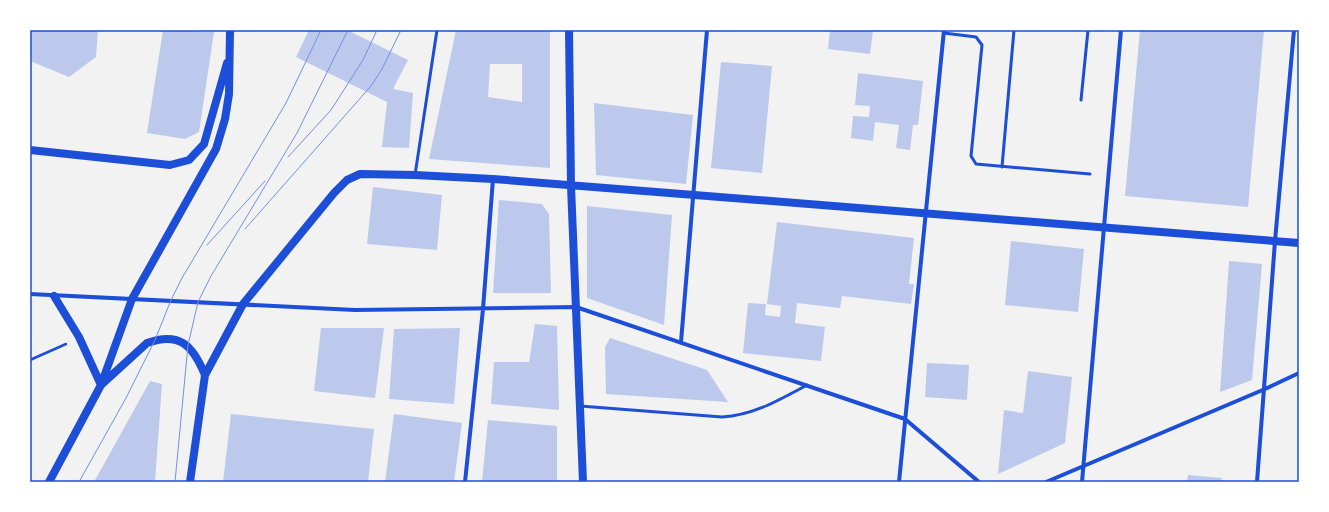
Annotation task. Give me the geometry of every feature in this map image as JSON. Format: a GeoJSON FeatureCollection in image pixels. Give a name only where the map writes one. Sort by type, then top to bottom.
{"type":"FeatureCollection","features":[{"type":"Feature","properties":{"kind":"main road"},"geometry":{"type":"LineString","coordinates":[[49,482],[101,385],[132,299],[216,149],[225,120],[228,100],[230,30]]}},
{"type":"Feature","properties":{"kind":"main road"},"geometry":{"type":"LineString","coordinates":[[569,30],[571,186],[583,482]]}},
{"type":"Feature","properties":{"kind":"main road"},"geometry":{"type":"LineString","coordinates":[[30,150],[170,165],[189,160],[204,144],[230,53]]}},
{"type":"Feature","properties":{"kind":"main road"},"geometry":{"type":"LineString","coordinates":[[190,482],[205,375],[243,304],[347,180],[360,174],[415,175],[493,180],[1299,243]]}},
{"type":"Feature","properties":{"kind":"main road"},"geometry":{"type":"LineString","coordinates":[[54,296],[79,337],[101,385]]}},
{"type":"Feature","properties":{"kind":"main road"},"geometry":{"type":"LineString","coordinates":[[101,385],[147,343],[155,340],[170,339],[188,345],[196,355],[205,375]]}},
{"type":"Feature","properties":{"kind":"street"},"geometry":{"type":"LineString","coordinates":[[681,342],[707,30]]}},
{"type":"Feature","properties":{"kind":"street"},"geometry":{"type":"LineString","coordinates":[[1082,482],[1121,30]]}},
{"type":"Feature","properties":{"kind":"street"},"geometry":{"type":"LineString","coordinates":[[1257,482],[1275,241],[1294,30]]}},
{"type":"Feature","properties":{"kind":"street"},"geometry":{"type":"LineString","coordinates":[[899,482],[944,32]]}},
{"type":"Feature","properties":{"kind":"street"},"geometry":{"type":"LineString","coordinates":[[465,482],[484,309],[493,180]]}},
{"type":"Feature","properties":{"kind":"street"},"geometry":{"type":"LineString","coordinates":[[30,294],[355,310],[576,307],[905,419],[979,482]]}},
{"type":"Feature","properties":{"kind":"street"},"geometry":{"type":"LineString","coordinates":[[1046,482],[1265,389],[1299,373]]}},
{"type":"Feature","properties":{"kind":"lane"},"geometry":{"type":"LineString","coordinates":[[415,175],[437,30]]}},
{"type":"Feature","properties":{"kind":"lane"},"geometry":{"type":"LineString","coordinates":[[1002,167],[1014,30]]}},
{"type":"Feature","properties":{"kind":"lane"},"geometry":{"type":"LineString","coordinates":[[1080,100],[1088,30]]}},
{"type":"Feature","properties":{"kind":"lane"},"geometry":{"type":"LineString","coordinates":[[944,32],[976,37],[982,45],[971,156],[974,162],[980,166],[1090,174]]}},
{"type":"Feature","properties":{"kind":"lane"},"geometry":{"type":"LineString","coordinates":[[580,406],[722,417],[740,416],[759,409],[808,385]]}},
{"type":"Feature","properties":{"kind":"path"},"geometry":{"type":"LineString","coordinates":[[30,360],[70,343]]}},
{"type":"Feature","properties":{"kind":"building"},"geometry":{"type":"Polygon","coordinates":[[[30,30],[98,30],[96,57],[69,77],[30,61],[30,30]]]}},
{"type":"Feature","properties":{"kind":"building"},"geometry":{"type":"Polygon","coordinates":[[[163,30],[214,32],[199,132],[185,139],[147,133],[163,30]]]}},
{"type":"Feature","properties":{"kind":"building"},"geometry":{"type":"Polygon","coordinates":[[[309,30],[347,30],[408,60],[393,89],[413,93],[409,148],[382,147],[387,102],[296,57],[309,30]]]}},
{"type":"Feature","properties":{"kind":"building"},"geometry":{"type":"Polygon","coordinates":[[[456,30],[550,30],[550,168],[429,159],[456,30]],[[490,64],[488,97],[522,102],[522,64],[490,64]]]}},
{"type":"Feature","properties":{"kind":"building"},"geometry":{"type":"Polygon","coordinates":[[[830,30],[873,30],[870,54],[828,49],[830,30]]]}},
{"type":"Feature","properties":{"kind":"building"},"geometry":{"type":"Polygon","coordinates":[[[1140,30],[1264,30],[1248,207],[1125,196],[1140,30]]]}},
{"type":"Feature","properties":{"kind":"building"},"geometry":{"type":"Polygon","coordinates":[[[721,62],[772,66],[762,173],[711,168],[721,62]]]}},
{"type":"Feature","properties":{"kind":"building"},"geometry":{"type":"Polygon","coordinates":[[[858,73],[923,81],[918,125],[913,125],[910,150],[896,148],[899,125],[875,122],[873,141],[851,138],[853,116],[869,117],[870,106],[855,105],[858,73]]]}},
{"type":"Feature","properties":{"kind":"building"},"geometry":{"type":"Polygon","coordinates":[[[594,103],[693,115],[686,184],[596,175],[594,103]]]}},
{"type":"Feature","properties":{"kind":"building"},"geometry":{"type":"Polygon","coordinates":[[[373,187],[442,195],[437,250],[367,244],[373,187]]]}},
{"type":"Feature","properties":{"kind":"building"},"geometry":{"type":"Polygon","coordinates":[[[499,200],[542,204],[549,214],[551,293],[493,293],[499,200]]]}},
{"type":"Feature","properties":{"kind":"building"},"geometry":{"type":"Polygon","coordinates":[[[587,206],[672,215],[664,325],[587,298],[587,206]]]}},
{"type":"Feature","properties":{"kind":"building"},"geometry":{"type":"Polygon","coordinates":[[[777,222],[914,238],[909,284],[914,284],[911,304],[842,296],[840,308],[797,303],[795,323],[825,327],[821,361],[743,353],[748,303],[766,304],[765,315],[780,317],[781,306],[767,304],[777,222]]]}},
{"type":"Feature","properties":{"kind":"building"},"geometry":{"type":"Polygon","coordinates":[[[1011,241],[1084,249],[1078,312],[1005,305],[1011,241]]]}},
{"type":"Feature","properties":{"kind":"building"},"geometry":{"type":"Polygon","coordinates":[[[1229,261],[1262,264],[1252,380],[1220,392],[1229,261]]]}},
{"type":"Feature","properties":{"kind":"building"},"geometry":{"type":"Polygon","coordinates":[[[535,324],[557,326],[559,410],[491,404],[494,362],[529,362],[535,324]]]}},
{"type":"Feature","properties":{"kind":"building"},"geometry":{"type":"Polygon","coordinates":[[[321,328],[384,328],[375,398],[314,391],[321,328]]]}},
{"type":"Feature","properties":{"kind":"building"},"geometry":{"type":"Polygon","coordinates":[[[460,328],[454,404],[389,399],[394,329],[460,328]]]}},
{"type":"Feature","properties":{"kind":"building"},"geometry":{"type":"Polygon","coordinates":[[[610,338],[707,370],[728,402],[606,394],[605,347],[610,338]]]}},
{"type":"Feature","properties":{"kind":"building"},"geometry":{"type":"Polygon","coordinates":[[[927,363],[969,365],[967,400],[925,397],[927,363]]]}},
{"type":"Feature","properties":{"kind":"building"},"geometry":{"type":"Polygon","coordinates":[[[1028,371],[1072,377],[1065,443],[998,474],[1004,410],[1023,413],[1028,371]]]}},
{"type":"Feature","properties":{"kind":"building"},"geometry":{"type":"Polygon","coordinates":[[[150,381],[162,384],[155,482],[94,482],[150,381]]]}},
{"type":"Feature","properties":{"kind":"building"},"geometry":{"type":"Polygon","coordinates":[[[231,414],[374,429],[368,482],[223,482],[231,414]]]}},
{"type":"Feature","properties":{"kind":"building"},"geometry":{"type":"Polygon","coordinates":[[[394,414],[462,423],[454,482],[385,482],[394,414]]]}},
{"type":"Feature","properties":{"kind":"building"},"geometry":{"type":"Polygon","coordinates":[[[488,420],[557,426],[557,482],[482,482],[488,420]]]}},
{"type":"Feature","properties":{"kind":"building"},"geometry":{"type":"Polygon","coordinates":[[[1188,475],[1222,478],[1221,482],[1187,482],[1188,475]]]}},
{"type":"Feature","properties":{"kind":"tram line"},"geometry":{"type":"LineString","coordinates":[[79,482],[126,398],[155,340],[171,300],[182,278],[286,103],[321,30]]}},
{"type":"Feature","properties":{"kind":"tram line"},"geometry":{"type":"LineString","coordinates":[[175,482],[188,345],[198,302],[211,276],[297,133],[348,30]]}},
{"type":"Feature","properties":{"kind":"tram line"},"geometry":{"type":"LineString","coordinates":[[288,157],[331,110],[363,60],[377,30]]}},
{"type":"Feature","properties":{"kind":"tram line"},"geometry":{"type":"LineString","coordinates":[[245,229],[371,86],[382,69],[401,30]]}},
{"type":"Feature","properties":{"kind":"tram line"},"geometry":{"type":"LineString","coordinates":[[207,245],[265,181]]}}]}
